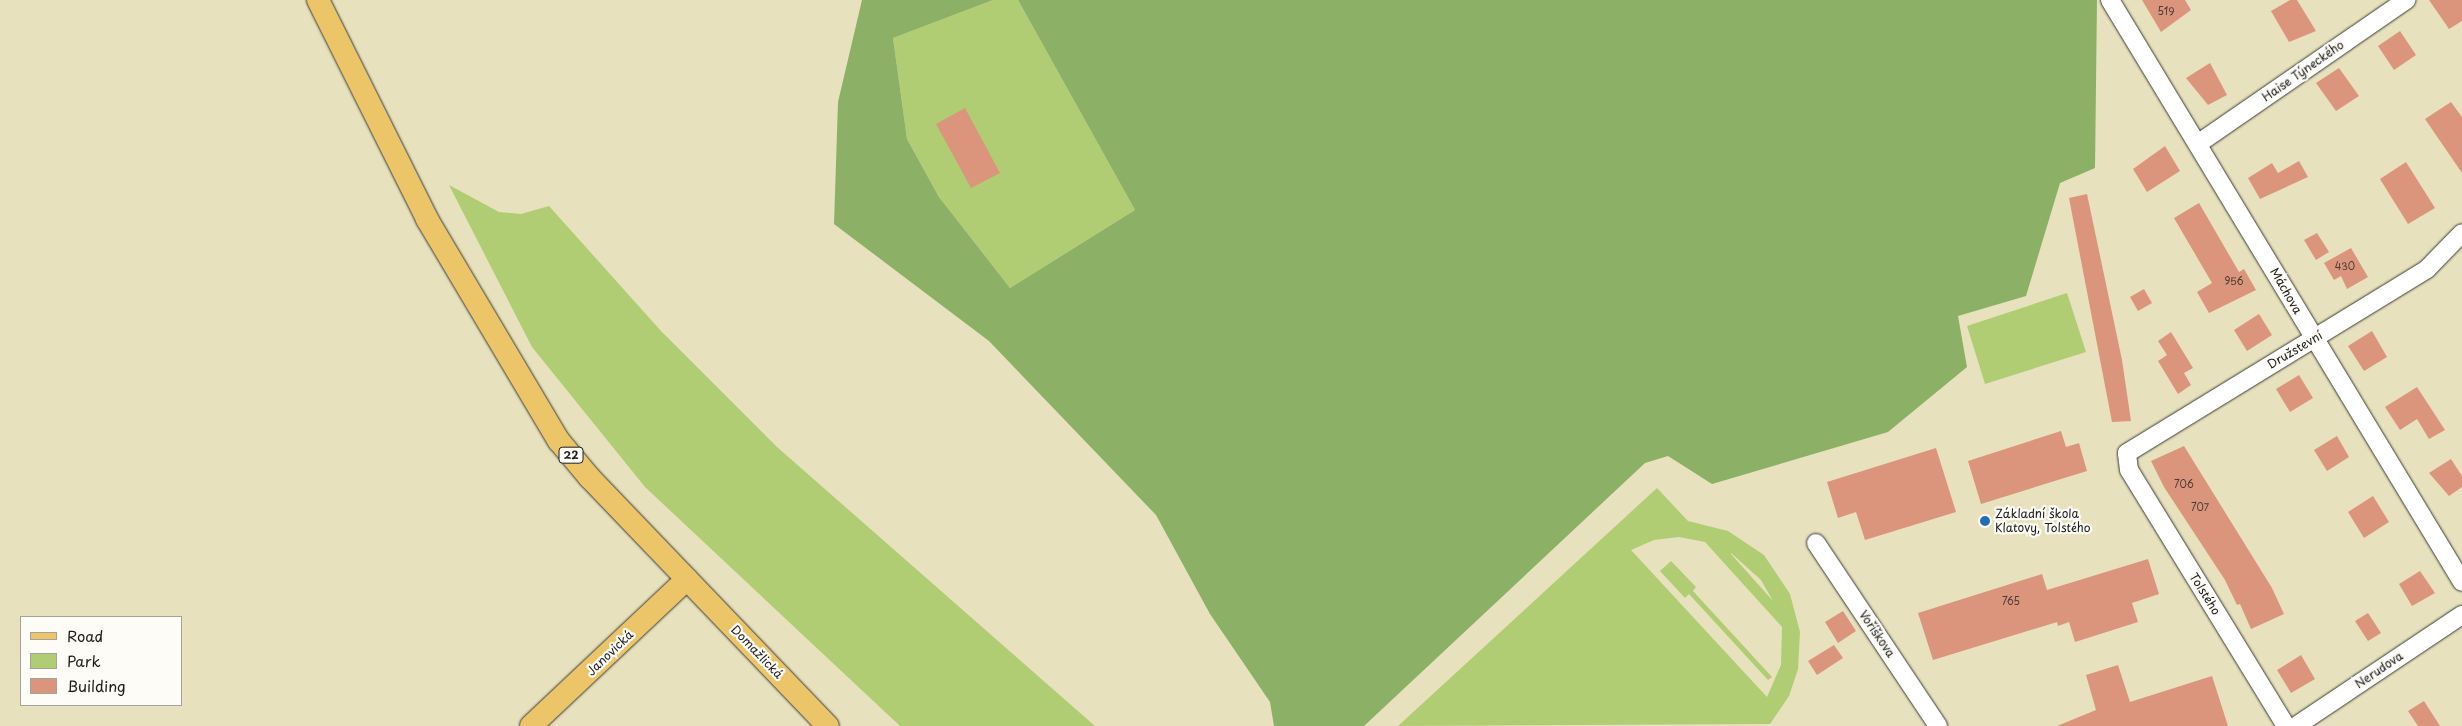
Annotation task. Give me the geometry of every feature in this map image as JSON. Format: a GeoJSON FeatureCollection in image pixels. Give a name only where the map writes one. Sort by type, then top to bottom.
{"type":"FeatureCollection","features":[{"type":"Feature","properties":{"kind":"main road","name":"22"},"geometry":{"type":"LineString","coordinates":[[318,0],[427,219],[528,394],[589,477],[687,579]]}},
{"type":"Feature","properties":{"kind":"main road","name":"Janovická"},"geometry":{"type":"LineString","coordinates":[[532,726],[687,579]]}},
{"type":"Feature","properties":{"kind":"main road","name":"Domažlická"},"geometry":{"type":"LineString","coordinates":[[687,579],[828,726]]}},
{"type":"Feature","properties":{"kind":"street","name":"Máchova"},"geometry":{"type":"LineString","coordinates":[[2110,0],[2199,143],[2314,339],[2462,582]]}},
{"type":"Feature","properties":{"kind":"street","name":"Haise Týneckého"},"geometry":{"type":"LineString","coordinates":[[2199,143],[2406,0]]}},
{"type":"Feature","properties":{"kind":"street","name":"Družstevní"},"geometry":{"type":"LineString","coordinates":[[2126,462],[2134,448],[2427,269],[2462,233]]}},
{"type":"Feature","properties":{"kind":"street","name":"Tolstého"},"geometry":{"type":"LineString","coordinates":[[2126,462],[2286,726]]}},
{"type":"Feature","properties":{"kind":"street","name":"Voříškova"},"geometry":{"type":"LineString","coordinates":[[1816,543],[1938,726]]}},
{"type":"Feature","properties":{"kind":"street","name":"Nerudova"},"geometry":{"type":"LineString","coordinates":[[2296,726],[2462,614]]}},
{"type":"Feature","properties":{"kind":"green space"},"geometry":{"type":"Polygon","coordinates":[[[862,0],[993,0],[893,38],[907,139],[939,197],[1010,288],[1135,210],[1018,0],[2097,0],[2095,168],[2060,183],[2026,296],[1958,316],[1967,367],[1888,432],[1712,484],[1668,456],[1645,463],[1364,726],[1274,726],[1270,702],[1210,614],[1156,515],[989,341],[834,224],[838,102],[862,0]]]}},
{"type":"Feature","properties":{"kind":"green space"},"geometry":{"type":"Polygon","coordinates":[[[993,0],[1018,0],[1135,210],[1010,288],[939,197],[907,139],[893,38],[993,0]]]}},
{"type":"Feature","properties":{"kind":"green space"},"geometry":{"type":"Polygon","coordinates":[[[449,185],[499,212],[521,214],[549,206],[661,331],[777,447],[1095,726],[900,726],[645,487],[532,347],[449,185]]]}},
{"type":"Feature","properties":{"kind":"green space"},"geometry":{"type":"Polygon","coordinates":[[[2067,293],[2086,352],[1985,384],[1967,326],[2067,293]]]}},
{"type":"Feature","properties":{"kind":"green space"},"geometry":{"type":"Polygon","coordinates":[[[1657,488],[1688,521],[1728,531],[1764,555],[1790,594],[1800,632],[1798,669],[1789,696],[1770,724],[1398,726],[1657,488]],[[1679,537],[1654,540],[1631,550],[1767,697],[1781,665],[1782,627],[1705,542],[1679,537]],[[1731,554],[1773,601],[1761,580],[1731,554]]]}},
{"type":"Feature","properties":{"kind":"green space"},"geometry":{"type":"Polygon","coordinates":[[[1671,561],[1696,587],[1693,591],[1772,677],[1768,680],[1689,594],[1685,598],[1660,571],[1671,561]]]}},
{"type":"Feature","properties":{"kind":"building"},"geometry":{"type":"Polygon","coordinates":[[[2142,0],[2185,0],[2191,10],[2161,32],[2142,0]]]}},
{"type":"Feature","properties":{"kind":"building"},"geometry":{"type":"Polygon","coordinates":[[[2290,0],[2297,0],[2316,31],[2289,42],[2271,11],[2290,0]]]}},
{"type":"Feature","properties":{"kind":"building"},"geometry":{"type":"Polygon","coordinates":[[[2429,0],[2462,0],[2462,21],[2449,29],[2429,0]]]}},
{"type":"Feature","properties":{"kind":"building"},"geometry":{"type":"Polygon","coordinates":[[[2400,31],[2416,55],[2394,70],[2378,46],[2400,31]]]}},
{"type":"Feature","properties":{"kind":"building"},"geometry":{"type":"Polygon","coordinates":[[[2210,63],[2227,95],[2208,105],[2186,78],[2210,63]]]}},
{"type":"Feature","properties":{"kind":"building"},"geometry":{"type":"Polygon","coordinates":[[[2339,68],[2359,96],[2336,111],[2316,83],[2339,68]]]}},
{"type":"Feature","properties":{"kind":"building"},"geometry":{"type":"Polygon","coordinates":[[[2451,102],[2462,117],[2462,173],[2425,119],[2451,102]]]}},
{"type":"Feature","properties":{"kind":"building"},"geometry":{"type":"Polygon","coordinates":[[[965,108],[1000,173],[971,188],[936,124],[965,108]]]}},
{"type":"Feature","properties":{"kind":"building"},"geometry":{"type":"Polygon","coordinates":[[[2165,146],[2180,171],[2147,192],[2133,169],[2165,146]]]}},
{"type":"Feature","properties":{"kind":"building"},"geometry":{"type":"Polygon","coordinates":[[[2299,161],[2308,177],[2260,199],[2248,178],[2272,163],[2278,173],[2299,161]]]}},
{"type":"Feature","properties":{"kind":"building"},"geometry":{"type":"Polygon","coordinates":[[[2406,162],[2435,208],[2408,224],[2380,179],[2406,162]]]}},
{"type":"Feature","properties":{"kind":"building"},"geometry":{"type":"Polygon","coordinates":[[[2087,194],[2122,360],[2131,421],[2112,422],[2069,198],[2087,194]]]}},
{"type":"Feature","properties":{"kind":"building"},"geometry":{"type":"Polygon","coordinates":[[[2199,203],[2239,272],[2244,269],[2256,290],[2209,313],[2197,292],[2212,283],[2174,218],[2199,203]]]}},
{"type":"Feature","properties":{"kind":"building"},"geometry":{"type":"Polygon","coordinates":[[[2317,233],[2329,252],[2316,260],[2304,240],[2317,233]]]}},
{"type":"Feature","properties":{"kind":"building"},"geometry":{"type":"Polygon","coordinates":[[[2351,248],[2368,277],[2347,289],[2341,276],[2334,280],[2324,263],[2351,248]]]}},
{"type":"Feature","properties":{"kind":"building"},"geometry":{"type":"Polygon","coordinates":[[[2144,289],[2152,303],[2138,311],[2130,297],[2144,289]]]}},
{"type":"Feature","properties":{"kind":"building"},"geometry":{"type":"Polygon","coordinates":[[[2259,314],[2272,335],[2247,351],[2234,330],[2259,314]]]}},
{"type":"Feature","properties":{"kind":"building"},"geometry":{"type":"Polygon","coordinates":[[[2372,331],[2387,357],[2364,371],[2348,346],[2372,331]]]}},
{"type":"Feature","properties":{"kind":"building"},"geometry":{"type":"Polygon","coordinates":[[[2171,332],[2193,368],[2184,373],[2191,385],[2178,394],[2158,361],[2167,355],[2158,341],[2171,332]]]}},
{"type":"Feature","properties":{"kind":"building"},"geometry":{"type":"Polygon","coordinates":[[[2299,375],[2313,398],[2290,412],[2276,389],[2299,375]]]}},
{"type":"Feature","properties":{"kind":"building"},"geometry":{"type":"Polygon","coordinates":[[[2417,387],[2445,430],[2429,439],[2417,419],[2400,430],[2385,407],[2417,387]]]}},
{"type":"Feature","properties":{"kind":"building"},"geometry":{"type":"Polygon","coordinates":[[[2061,431],[2066,447],[2079,443],[2087,471],[1981,504],[1968,461],[2061,431]]]}},
{"type":"Feature","properties":{"kind":"building"},"geometry":{"type":"Polygon","coordinates":[[[2337,436],[2349,457],[2327,471],[2314,450],[2337,436]]]}},
{"type":"Feature","properties":{"kind":"building"},"geometry":{"type":"Polygon","coordinates":[[[2184,446],[2272,588],[2284,614],[2251,629],[2240,604],[2237,605],[2225,580],[2164,487],[2151,461],[2184,446]]]}},
{"type":"Feature","properties":{"kind":"building"},"geometry":{"type":"Polygon","coordinates":[[[1936,448],[1956,512],[1865,540],[1856,512],[1838,518],[1827,482],[1936,448]]]}},
{"type":"Feature","properties":{"kind":"building"},"geometry":{"type":"Polygon","coordinates":[[[2451,459],[2462,476],[2462,487],[2449,496],[2429,473],[2451,459]]]}},
{"type":"Feature","properties":{"kind":"building"},"geometry":{"type":"Polygon","coordinates":[[[2373,496],[2389,522],[2364,538],[2348,512],[2373,496]]]}},
{"type":"Feature","properties":{"kind":"building"},"geometry":{"type":"Polygon","coordinates":[[[2148,559],[2159,594],[2132,603],[2138,622],[2075,642],[2069,622],[2058,626],[2057,622],[1933,660],[1918,613],[2042,574],[2047,590],[2148,559]]]}},
{"type":"Feature","properties":{"kind":"building"},"geometry":{"type":"Polygon","coordinates":[[[2420,571],[2435,593],[2412,606],[2399,584],[2420,571]]]}},
{"type":"Feature","properties":{"kind":"building"},"geometry":{"type":"Polygon","coordinates":[[[1843,611],[1856,631],[1838,643],[1825,622],[1843,611]]]}},
{"type":"Feature","properties":{"kind":"building"},"geometry":{"type":"Polygon","coordinates":[[[2368,613],[2381,633],[2368,641],[2355,621],[2368,613]]]}},
{"type":"Feature","properties":{"kind":"building"},"geometry":{"type":"Polygon","coordinates":[[[1834,645],[1843,658],[1817,675],[1808,661],[1834,645]]]}},
{"type":"Feature","properties":{"kind":"building"},"geometry":{"type":"Polygon","coordinates":[[[2301,655],[2315,679],[2291,693],[2277,670],[2301,655]]]}},
{"type":"Feature","properties":{"kind":"building"},"geometry":{"type":"Polygon","coordinates":[[[2118,665],[2130,702],[2212,676],[2228,726],[2057,726],[2096,710],[2086,675],[2118,665]]]}},
{"type":"Feature","properties":{"kind":"building"},"geometry":{"type":"Polygon","coordinates":[[[2424,701],[2440,726],[2418,726],[2408,711],[2424,701]]]}},
{"type":"Feature","properties":{"kind":"place","name":"Základní škola Klatovy, Tolstého"},"geometry":{"type":"Point","coordinates":[1985,521]}}]}
